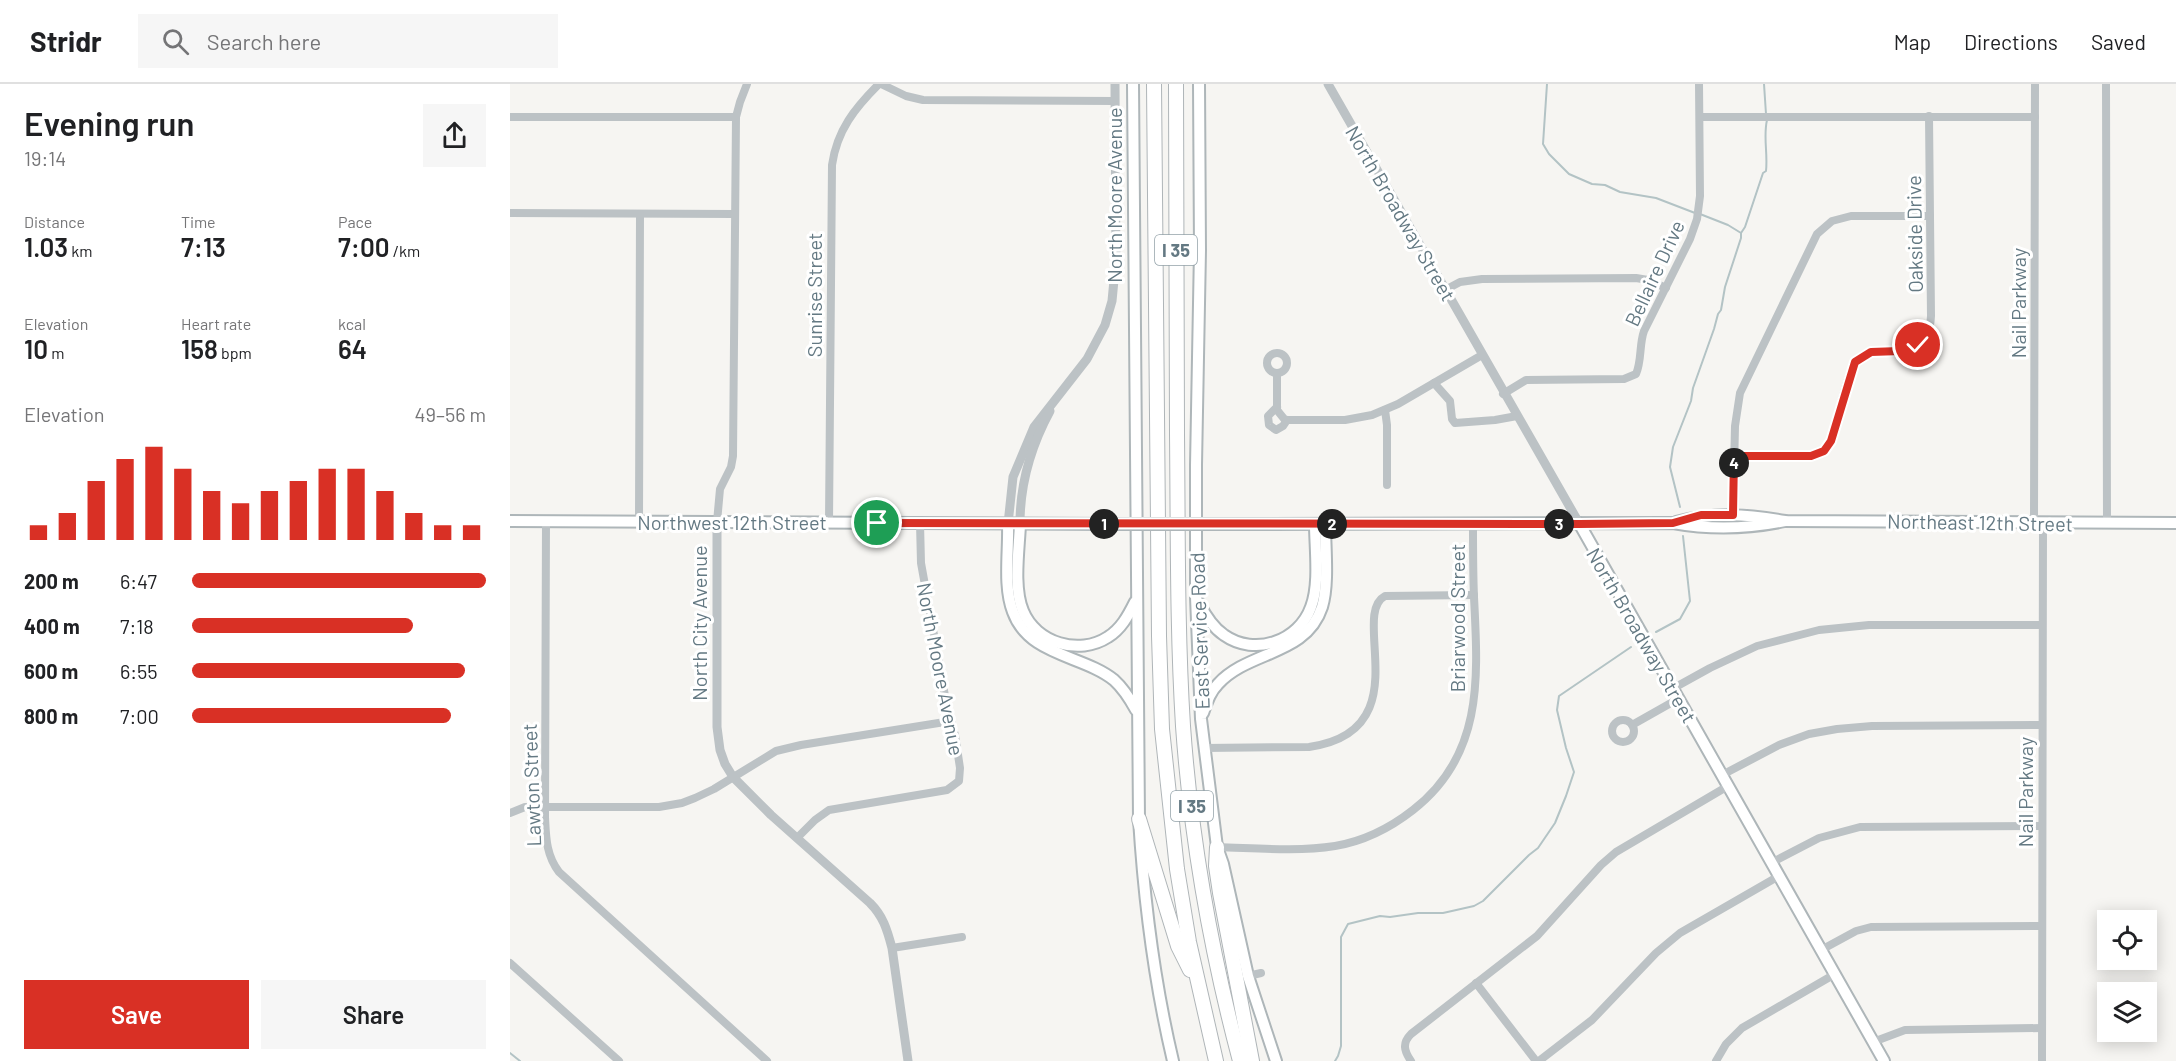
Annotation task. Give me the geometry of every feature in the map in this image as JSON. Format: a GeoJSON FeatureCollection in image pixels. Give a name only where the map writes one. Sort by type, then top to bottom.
{"type":"FeatureCollection","features":[{"type":"Feature","properties":{"kind":"highway","name":"I 35"},"geometry":{"type":"LineString","coordinates":[[1154,84],[1159,636],[1162,729],[1178,869],[1197,984],[1216,1061]]}},
{"type":"Feature","properties":{"kind":"highway","name":"I 35"},"geometry":{"type":"LineString","coordinates":[[1176,84],[1179,601],[1184,727],[1201,873],[1213,947],[1240,1061]]}},
{"type":"Feature","properties":{"kind":"highway"},"geometry":{"type":"LineString","coordinates":[[1139,819],[1178,946],[1197,984]]}},
{"type":"Feature","properties":{"kind":"highway"},"geometry":{"type":"LineString","coordinates":[[1216,847],[1220,893],[1252,1061]]}},
{"type":"Feature","properties":{"kind":"main road"},"geometry":{"type":"LineString","coordinates":[[1132,84],[1139,819],[1146,910],[1159,994],[1173,1061]]}},
{"type":"Feature","properties":{"kind":"main road","name":"East Service Road"},"geometry":{"type":"LineString","coordinates":[[1199,84],[1200,250],[1196,597],[1201,718],[1216,847],[1223,864],[1248,976],[1276,1061]]}},
{"type":"Feature","properties":{"kind":"main road","name":"Northeast 12th Street"},"geometry":{"type":"LineString","coordinates":[[1673,523],[1701,515],[1755,515],[1785,521],[2176,523]]}},
{"type":"Feature","properties":{"kind":"main road"},"geometry":{"type":"LineString","coordinates":[[1733,515],[1736,527]]}},
{"type":"Feature","properties":{"kind":"main road","name":"Northwest 12th Street"},"geometry":{"type":"LineString","coordinates":[[510,521],[1014,524],[1673,523]]}},
{"type":"Feature","properties":{"kind":"main road","name":"Northeast 12th Street"},"geometry":{"type":"LineString","coordinates":[[1673,523],[1701,528],[1756,527],[1785,521]]}},
{"type":"Feature","properties":{"kind":"main road"},"geometry":{"type":"LineString","coordinates":[[1014,524],[1019,598],[1026,617],[1040,633],[1058,643],[1067,645],[1083,646],[1098,642],[1118,630],[1137,599]]}},
{"type":"Feature","properties":{"kind":"main road"},"geometry":{"type":"LineString","coordinates":[[1014,524],[1009,595],[1013,614],[1018,623],[1024,632],[1040,645],[1109,676],[1128,694],[1137,714]]}},
{"type":"Feature","properties":{"kind":"main road"},"geometry":{"type":"LineString","coordinates":[[1196,597],[1210,622],[1229,638],[1247,645],[1256,645],[1270,644],[1286,637],[1300,625],[1314,600],[1320,524]]}},
{"type":"Feature","properties":{"kind":"main road"},"geometry":{"type":"LineString","coordinates":[[1201,718],[1212,691],[1224,678],[1238,668],[1294,643],[1315,623],[1324,597],[1320,524]]}},
{"type":"Feature","properties":{"kind":"main road","name":"North Broadway Street"},"geometry":{"type":"LineString","coordinates":[[1579,524],[1884,1061]]}},
{"type":"Feature","properties":{"kind":"street","name":"North City Avenue"},"geometry":{"type":"LineString","coordinates":[[747,84],[736,117],[734,456],[720,489],[717,522],[718,740],[725,764],[733,777],[873,907],[885,922],[892,948],[908,1061]]}},
{"type":"Feature","properties":{"kind":"street"},"geometry":{"type":"LineString","coordinates":[[880,84],[906,96],[923,100],[1115,101]]}},
{"type":"Feature","properties":{"kind":"street","name":"Sunrise Street"},"geometry":{"type":"LineString","coordinates":[[830,522],[832,165],[843,125],[880,84]]}},
{"type":"Feature","properties":{"kind":"street","name":"North Moore Avenue"},"geometry":{"type":"LineString","coordinates":[[1014,524],[1013,477],[1034,427],[1044,411],[1057,399],[1080,370],[1094,348],[1109,314],[1114,291],[1116,259],[1115,84]]}},
{"type":"Feature","properties":{"kind":"street","name":"North Broadway Street"},"geometry":{"type":"LineString","coordinates":[[1328,84],[1579,524]]}},
{"type":"Feature","properties":{"kind":"street","name":"Bellaire Drive"},"geometry":{"type":"LineString","coordinates":[[1503,394],[1526,380],[1624,379],[1633,376],[1639,367],[1640,342],[1690,239],[1697,219],[1700,201],[1700,84]]}},
{"type":"Feature","properties":{"kind":"street","name":"Nail Parkway"},"geometry":{"type":"LineString","coordinates":[[2035,84],[2042,625],[2042,1061]]}},
{"type":"Feature","properties":{"kind":"street"},"geometry":{"type":"LineString","coordinates":[[2106,84],[2107,523]]}},
{"type":"Feature","properties":{"kind":"street","name":"Oakside Drive"},"geometry":{"type":"LineString","coordinates":[[1734,456],[1811,456],[1824,451],[1831,441],[1855,362],[1871,352],[1906,350],[1923,341],[1930,326],[1929,116]]}},
{"type":"Feature","properties":{"kind":"street"},"geometry":{"type":"LineString","coordinates":[[510,117],[736,117]]}},
{"type":"Feature","properties":{"kind":"street"},"geometry":{"type":"LineString","coordinates":[[1700,117],[2035,117]]}},
{"type":"Feature","properties":{"kind":"street"},"geometry":{"type":"LineString","coordinates":[[510,213],[734,214]]}},
{"type":"Feature","properties":{"kind":"street"},"geometry":{"type":"LineString","coordinates":[[639,521],[640,214]]}},
{"type":"Feature","properties":{"kind":"street"},"geometry":{"type":"LineString","coordinates":[[1733,515],[1736,413],[1743,385],[1816,234],[1832,221],[1851,216],[1930,216]]}},
{"type":"Feature","properties":{"kind":"street"},"geometry":{"type":"LineString","coordinates":[[1445,290],[1467,280],[1482,279],[1636,278],[1648,280],[1666,288]]}},
{"type":"Feature","properties":{"kind":"street"},"geometry":{"type":"LineString","coordinates":[[1277,373],[1277,407],[1280,414],[1287,420],[1347,419],[1385,410],[1482,355]]}},
{"type":"Feature","properties":{"kind":"street"},"geometry":{"type":"LineString","coordinates":[[1434,383],[1450,401],[1452,419],[1455,423],[1516,416]]}},
{"type":"Feature","properties":{"kind":"street"},"geometry":{"type":"LineString","coordinates":[[1277,407],[1269,416],[1269,425],[1276,430],[1287,420]]}},
{"type":"Feature","properties":{"kind":"street"},"geometry":{"type":"LineString","coordinates":[[1385,410],[1387,485]]}},
{"type":"Feature","properties":{"kind":"street","name":"Lawton Street"},"geometry":{"type":"LineString","coordinates":[[546,521],[546,807],[548,851],[553,864],[559,872],[767,1061]]}},
{"type":"Feature","properties":{"kind":"street","name":"North Moore Avenue"},"geometry":{"type":"LineString","coordinates":[[797,838],[814,820],[829,810],[947,790],[959,781],[960,768],[946,707],[921,562],[920,523]]}},
{"type":"Feature","properties":{"kind":"street","name":"Briarwood Street"},"geometry":{"type":"LineString","coordinates":[[1216,847],[1317,848],[1348,843],[1379,833],[1420,805],[1435,790],[1465,742],[1476,688],[1473,524]]}},
{"type":"Feature","properties":{"kind":"street"},"geometry":{"type":"LineString","coordinates":[[1204,748],[1309,747],[1343,737],[1360,722],[1374,696],[1376,668],[1374,614],[1377,602],[1385,596],[1474,595]]}},
{"type":"Feature","properties":{"kind":"street"},"geometry":{"type":"LineString","coordinates":[[1672,689],[1757,646],[1819,630],[1869,625],[2042,625]]}},
{"type":"Feature","properties":{"kind":"street"},"geometry":{"type":"LineString","coordinates":[[1632,725],[1678,699]]}},
{"type":"Feature","properties":{"kind":"street"},"geometry":{"type":"LineString","coordinates":[[510,813],[525,807],[668,806],[696,798],[764,757],[788,748],[951,721]]}},
{"type":"Feature","properties":{"kind":"street"},"geometry":{"type":"LineString","coordinates":[[1722,776],[1779,745],[1809,734],[1837,729],[1872,726],[2042,725]]}},
{"type":"Feature","properties":{"kind":"street"},"geometry":{"type":"LineString","coordinates":[[1411,1061],[1405,1050],[1406,1041],[1411,1034],[1537,936],[1601,865],[1616,852],[1728,786]]}},
{"type":"Feature","properties":{"kind":"street"},"geometry":{"type":"LineString","coordinates":[[1771,862],[1819,838],[1860,827],[2042,826]]}},
{"type":"Feature","properties":{"kind":"street"},"geometry":{"type":"LineString","coordinates":[[1476,983],[1537,1061],[1592,1020],[1656,953],[1680,933],[1779,876]]}},
{"type":"Feature","properties":{"kind":"street"},"geometry":{"type":"LineString","coordinates":[[1821,950],[1856,931],[1871,927],[2042,926]]}},
{"type":"Feature","properties":{"kind":"street"},"geometry":{"type":"LineString","coordinates":[[892,948],[962,937]]}},
{"type":"Feature","properties":{"kind":"street"},"geometry":{"type":"LineString","coordinates":[[510,963],[619,1061]]}},
{"type":"Feature","properties":{"kind":"street"},"geometry":{"type":"LineString","coordinates":[[1248,976],[1261,973]]}},
{"type":"Feature","properties":{"kind":"street"},"geometry":{"type":"LineString","coordinates":[[1716,1061],[1726,1044],[1742,1028],[1835,974]]}},
{"type":"Feature","properties":{"kind":"street"},"geometry":{"type":"LineString","coordinates":[[1874,1042],[1905,1030],[2042,1028]]}},
{"type":"Feature","properties":{"kind":"waterway"},"geometry":{"type":"LineString","coordinates":[[1547,84],[1543,144],[1549,154],[1569,174],[1620,192],[1656,198],[1695,213]]}},
{"type":"Feature","properties":{"kind":"waterway"},"geometry":{"type":"LineString","coordinates":[[1764,84],[1766,114]]}},
{"type":"Feature","properties":{"kind":"waterway"},"geometry":{"type":"LineString","coordinates":[[1680,507],[1670,467],[1673,447],[1721,310],[1725,287],[1741,233],[1763,173],[1766,171],[1767,120]]}},
{"type":"Feature","properties":{"kind":"waterway"},"geometry":{"type":"LineString","coordinates":[[1700,214],[1741,233]]}},
{"type":"Feature","properties":{"kind":"waterway"},"geometry":{"type":"LineString","coordinates":[[1656,632],[1680,619],[1690,601],[1683,536]]}},
{"type":"Feature","properties":{"kind":"waterway"},"geometry":{"type":"LineString","coordinates":[[1335,1061],[1341,1046],[1341,937],[1348,924],[1380,916],[1443,913],[1474,906],[1483,901],[1538,848],[1555,823],[1574,772],[1557,710],[1559,696],[1631,647]]}},
{"type":"Feature","properties":{"kind":"waterway"},"geometry":{"type":"LineString","coordinates":[[510,1053],[520,1061]]}},
{"type":"Feature","properties":{"kind":"route"},"geometry":{"type":"LineString","coordinates":[[877,523],[1579,524],[1673,523],[1701,515],[1733,515],[1734,456],[1811,456],[1824,451],[1836,427],[1855,362],[1871,352],[1900,351],[1918,345]]}}]}
